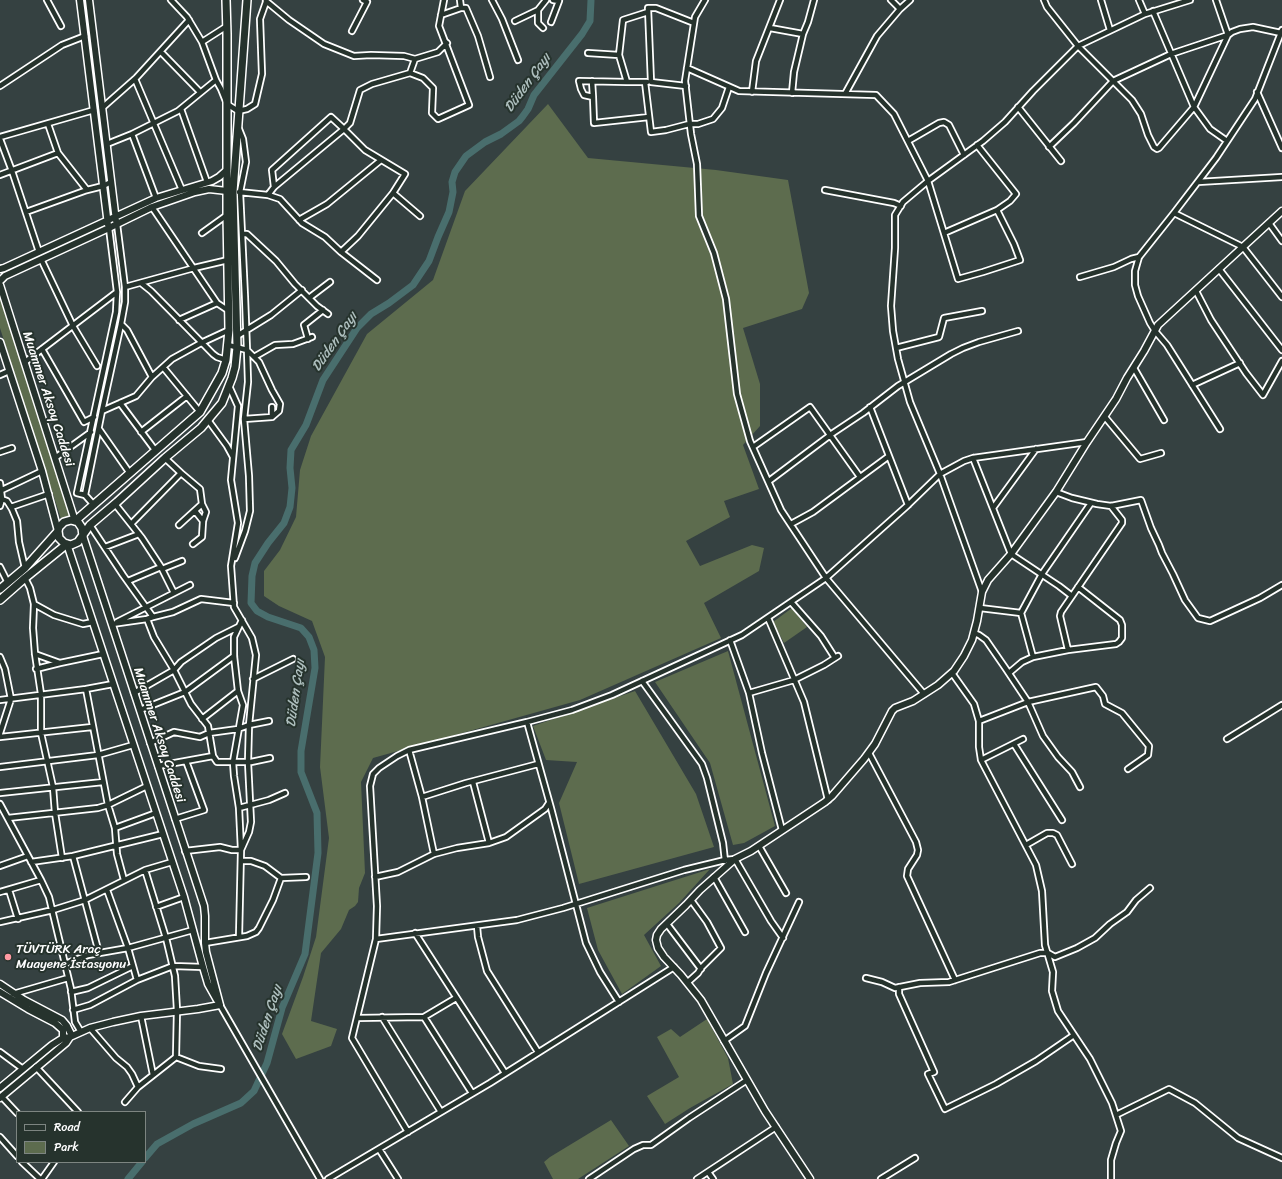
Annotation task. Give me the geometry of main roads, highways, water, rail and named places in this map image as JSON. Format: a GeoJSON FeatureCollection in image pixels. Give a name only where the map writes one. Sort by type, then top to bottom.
{"type":"FeatureCollection","features":[{"type":"Feature","properties":{"kind":"main road"},"geometry":{"type":"LineString","coordinates":[[58,531],[59,538],[67,544],[71,545],[78,542],[90,525],[201,428],[222,403],[229,386],[235,367],[237,347],[233,192],[247,0]]}},
{"type":"Feature","properties":{"kind":"main road"},"geometry":{"type":"LineString","coordinates":[[75,520],[200,412],[222,373],[226,360],[229,330],[227,215],[233,192],[227,170],[227,26],[224,1]]}},
{"type":"Feature","properties":{"kind":"main road"},"geometry":{"type":"LineString","coordinates":[[0,589],[25,568],[58,531],[59,527],[67,520],[75,520],[81,525],[83,536]]}},
{"type":"Feature","properties":{"kind":"main road"},"geometry":{"type":"LineString","coordinates":[[0,600],[67,544]]}},
{"type":"Feature","properties":{"kind":"waterway","name":"Düden Çayı"},"geometry":{"type":"LineString","coordinates":[[146,1157],[157,1144],[193,1124],[241,1103],[254,1091],[267,1063],[282,1008],[305,954],[318,853],[317,813],[301,772],[301,751],[315,668],[314,650],[309,637],[301,628],[268,617],[257,611],[251,603],[252,576],[255,563],[268,543],[284,523],[290,507],[292,488],[290,468],[291,450],[306,425],[323,380],[357,328],[371,314],[413,285],[429,261],[449,212],[453,192],[452,182],[455,172],[466,156],[485,142],[501,134],[519,121],[523,116],[534,95],[582,34],[590,21],[591,0]]}},
{"type":"Feature","properties":{"kind":"waterway","name":"Düden Çayı"},"geometry":{"type":"LineString","coordinates":[[128,1179],[141,1163]]}},
{"type":"Feature","properties":{"kind":"place","name":"TÜVTÜRK Araç Muayene İstasyonu"},"geometry":{"type":"Point","coordinates":[8,957]}}]}
